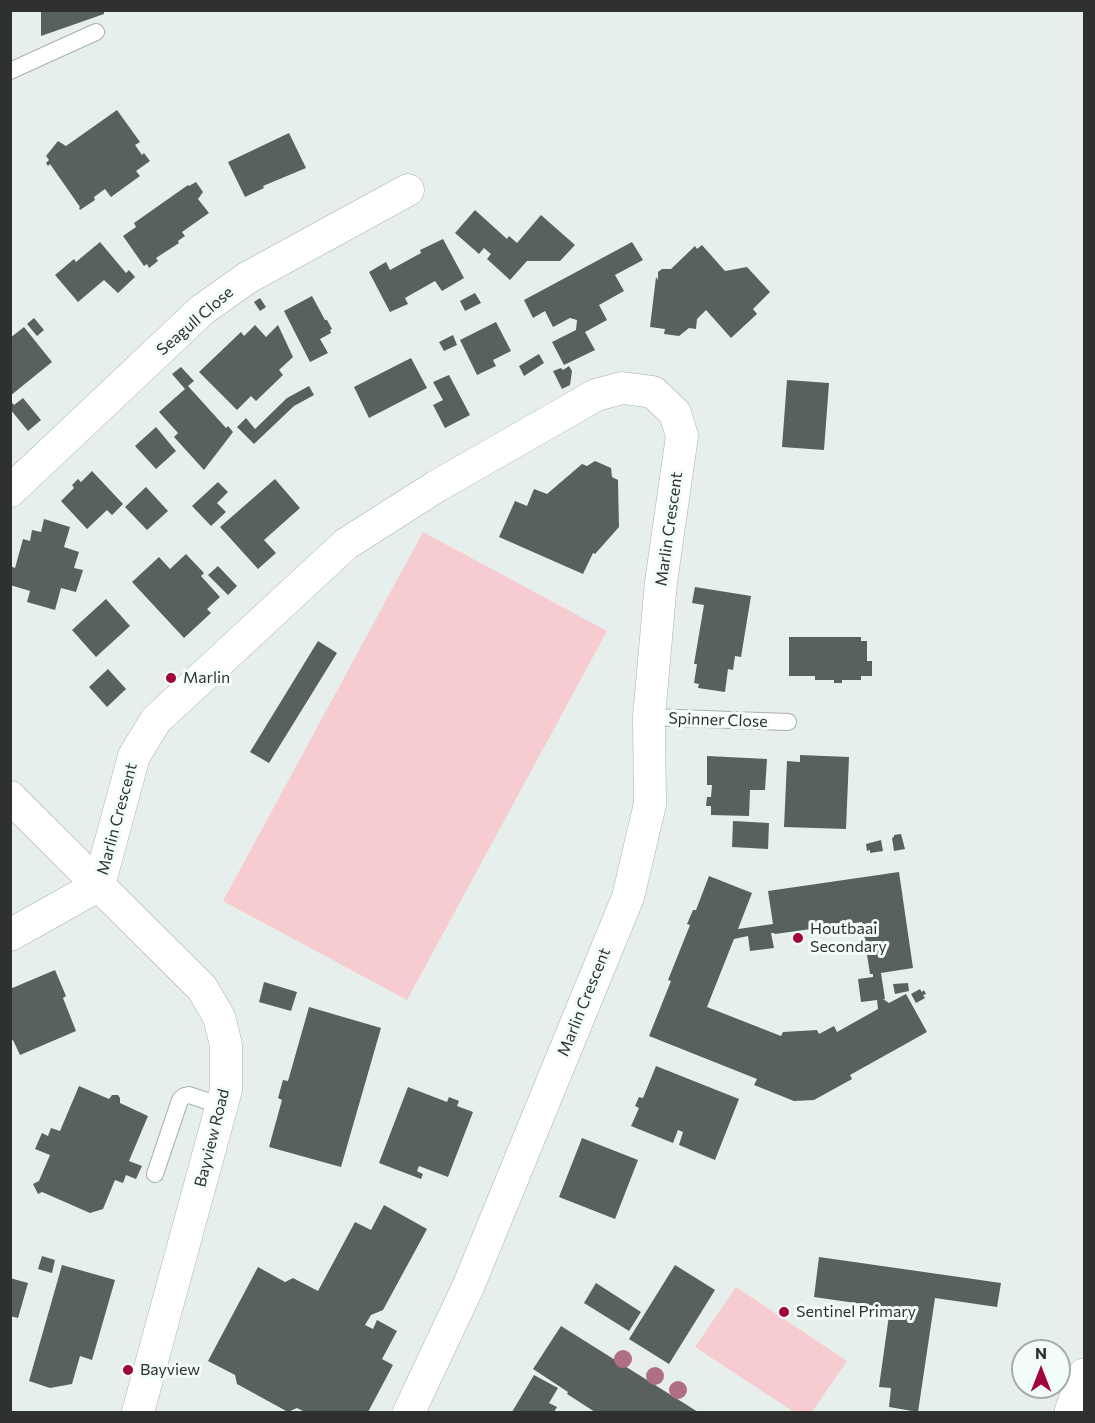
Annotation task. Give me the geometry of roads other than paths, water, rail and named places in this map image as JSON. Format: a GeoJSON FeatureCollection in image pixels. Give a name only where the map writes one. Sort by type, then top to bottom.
{"type":"FeatureCollection","features":[{"type":"Feature","properties":{"kind":"street","name":"Seagull Close"},"geometry":{"type":"LineString","coordinates":[[10,491],[202,310],[224,293],[247,278],[408,190]]}},
{"type":"Feature","properties":{"kind":"street","name":"Marlin Crescent"},"geometry":{"type":"LineString","coordinates":[[99,885],[134,756],[156,720],[346,544],[437,486],[596,395],[622,388],[653,392],[675,413],[682,436],[661,582],[649,717],[650,804],[628,897],[468,1287],[409,1413]]}},
{"type":"Feature","properties":{"kind":"street","name":"Bayview Road"},"geometry":{"type":"LineString","coordinates":[[10,797],[202,988],[219,1017],[226,1045],[226,1090],[138,1413]]}},
{"type":"Feature","properties":{"kind":"street"},"geometry":{"type":"LineString","coordinates":[[10,935],[99,885]]}},
{"type":"Feature","properties":{"kind":"street"},"geometry":{"type":"LineString","coordinates":[[1071,1413],[1084,1375]]}},
{"type":"Feature","properties":{"kind":"lane"},"geometry":{"type":"LineString","coordinates":[[10,71],[96,32]]}},
{"type":"Feature","properties":{"kind":"lane","name":"Spinner Close"},"geometry":{"type":"LineString","coordinates":[[649,717],[788,722]]}},
{"type":"Feature","properties":{"kind":"lane"},"geometry":{"type":"LineString","coordinates":[[155,1174],[180,1100],[189,1095],[222,1106]]}},
{"type":"Feature","properties":{"kind":"place","name":"Marlin"},"geometry":{"type":"Point","coordinates":[171,678]}},
{"type":"Feature","properties":{"kind":"place","name":"Houtbaai Secondary"},"geometry":{"type":"Point","coordinates":[798,938]}},
{"type":"Feature","properties":{"kind":"place","name":"Sentinel Primary"},"geometry":{"type":"Point","coordinates":[784,1312]}},
{"type":"Feature","properties":{"kind":"place","name":"Bayview"},"geometry":{"type":"Point","coordinates":[128,1370]}}]}
